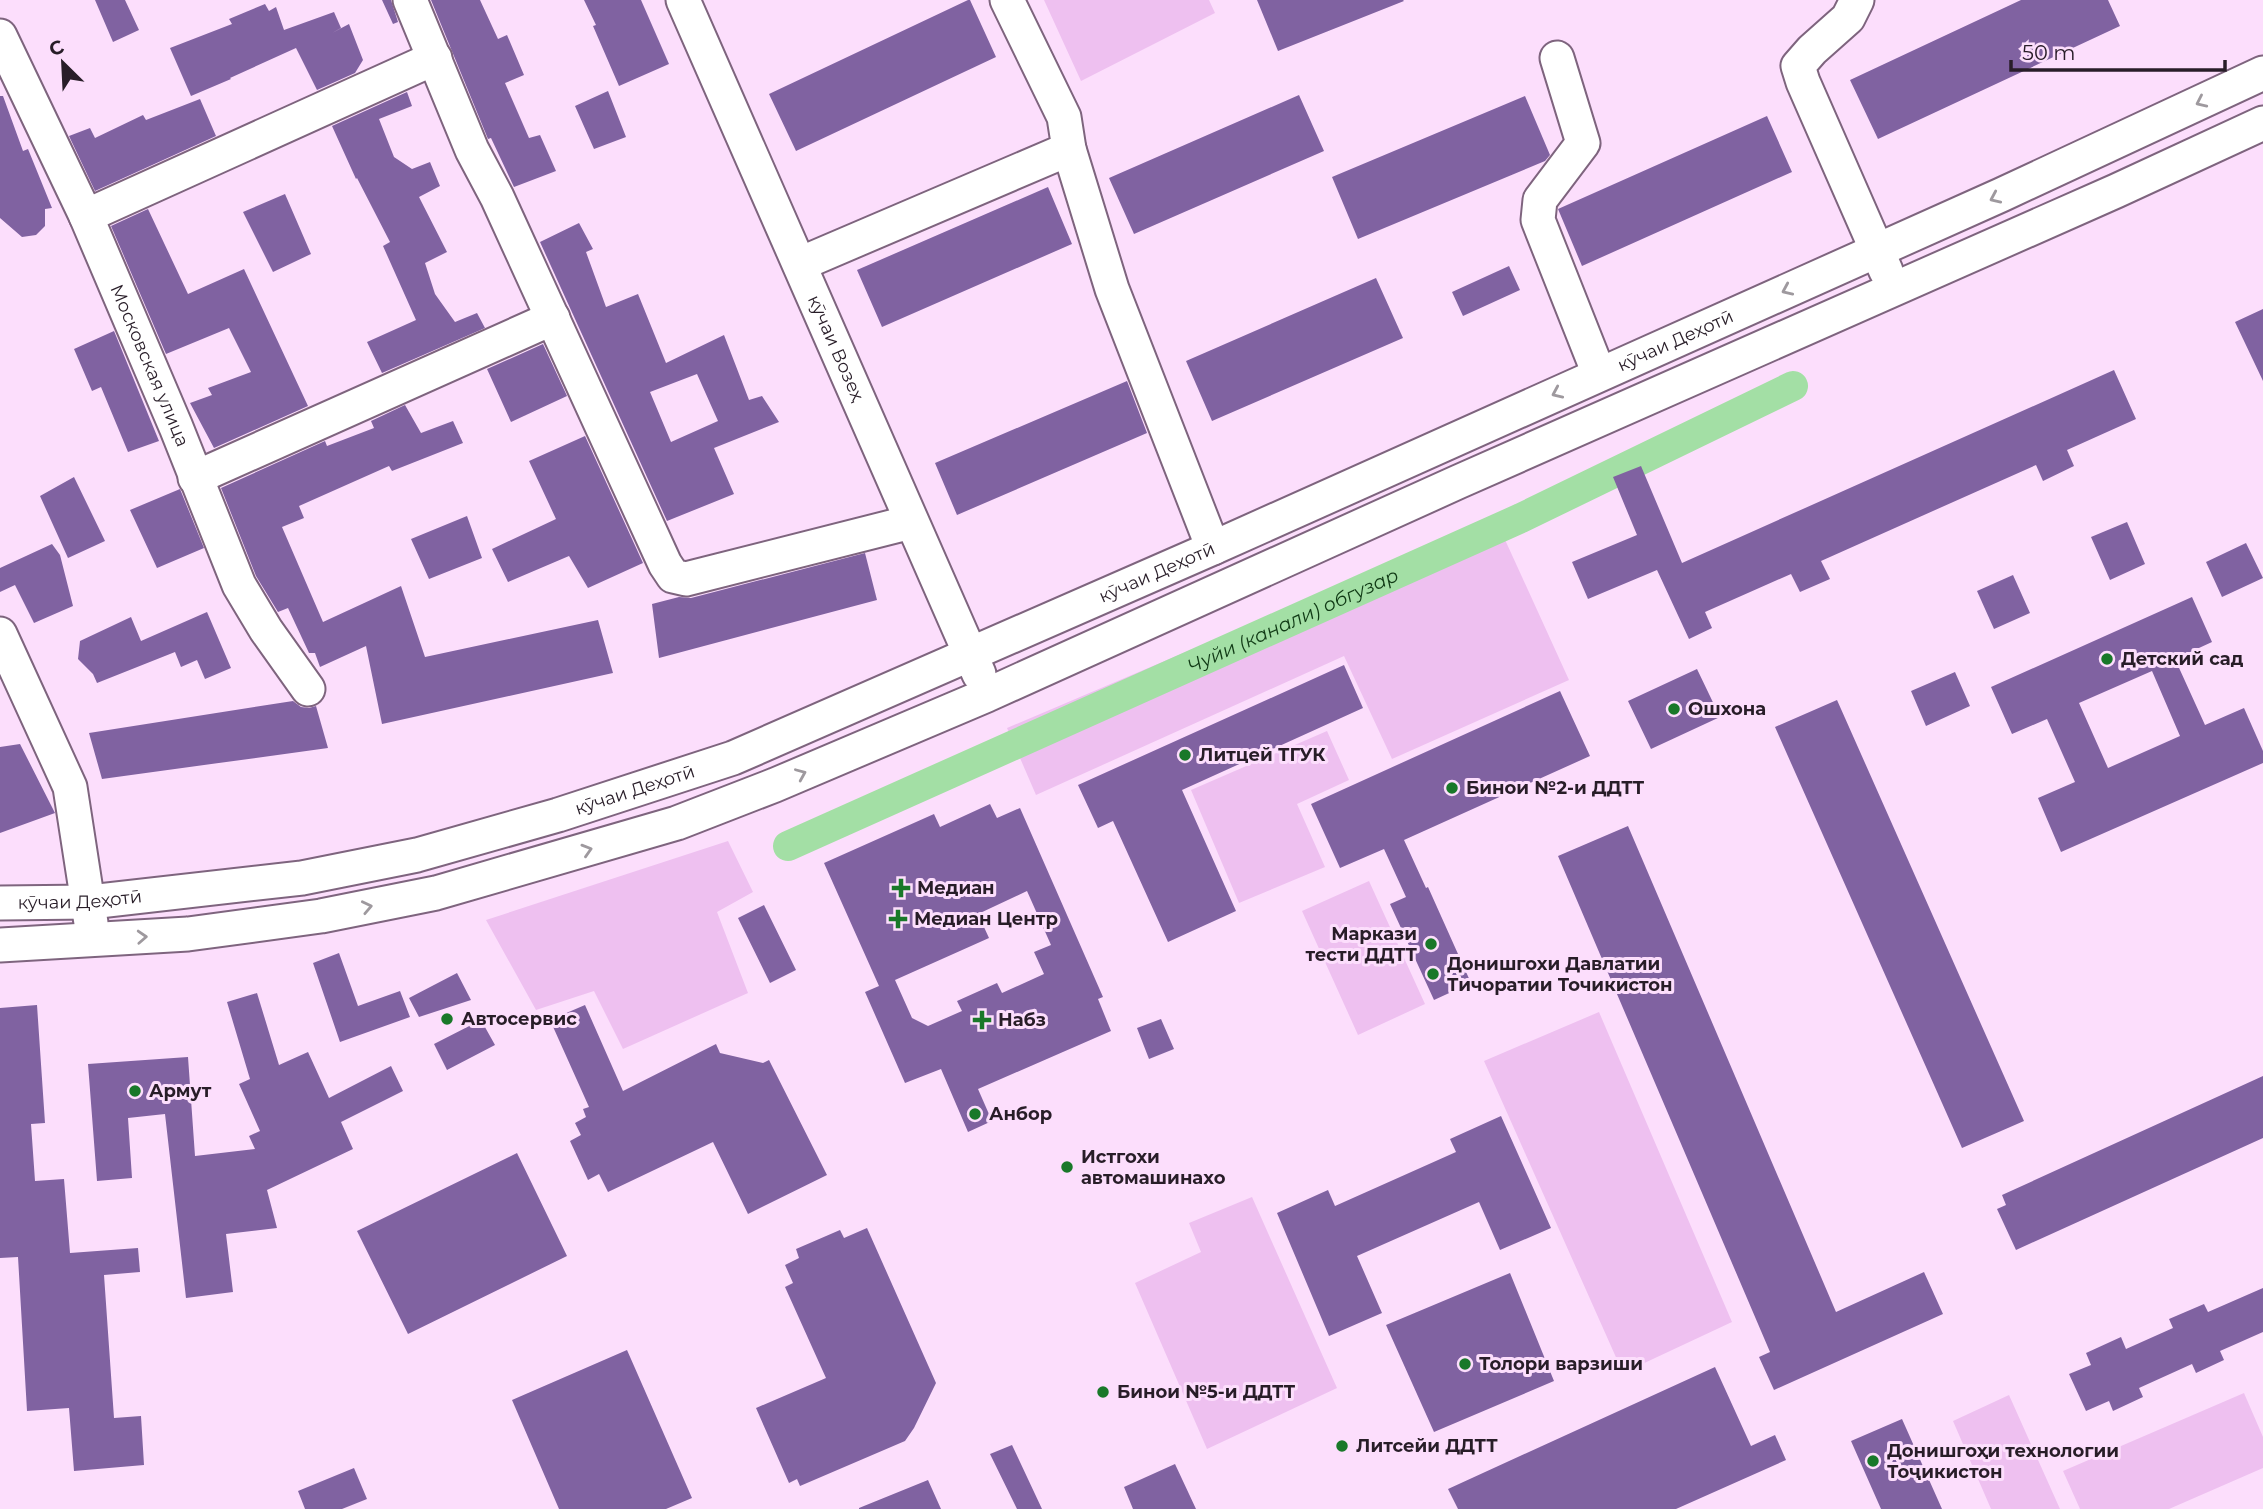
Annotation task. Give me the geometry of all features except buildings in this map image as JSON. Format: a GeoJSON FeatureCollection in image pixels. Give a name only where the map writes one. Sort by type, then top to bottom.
{"type":"FeatureCollection","features":[{"type":"Feature","properties":{"kind":"street"},"geometry":{"type":"LineString","coordinates":[[410,0],[472,150],[497,197],[665,564],[673,576],[686,579],[911,522]]}},
{"type":"Feature","properties":{"kind":"street","name":"кӯчаи Возеҳ"},"geometry":{"type":"LineString","coordinates":[[683,0],[988,695]]}},
{"type":"Feature","properties":{"kind":"street"},"geometry":{"type":"LineString","coordinates":[[1007,0],[1064,117],[1069,149],[1112,289],[1213,548]]}},
{"type":"Feature","properties":{"kind":"street"},"geometry":{"type":"LineString","coordinates":[[1857,0],[1848,19],[1798,66],[1893,289]]}},
{"type":"Feature","properties":{"kind":"street","name":"Московская улица"},"geometry":{"type":"LineString","coordinates":[[0,36],[86,216],[239,584],[266,630],[308,689]]}},
{"type":"Feature","properties":{"kind":"street"},"geometry":{"type":"LineString","coordinates":[[86,216],[435,58]]}},
{"type":"Feature","properties":{"kind":"street"},"geometry":{"type":"LineString","coordinates":[[1557,58],[1583,143],[1540,200],[1538,220],[1599,374]]}},
{"type":"Feature","properties":{"kind":"street","name":"кӯчаи Деҳотӣ"},"geometry":{"type":"LineString","coordinates":[[0,903],[90,902],[302,878],[417,855],[558,815],[733,758],[1213,548],[2263,74]]}},
{"type":"Feature","properties":{"kind":"street"},"geometry":{"type":"LineString","coordinates":[[0,945],[188,934],[321,916],[436,893],[677,823],[775,785],[988,695],[2263,123]]}},
{"type":"Feature","properties":{"kind":"street"},"geometry":{"type":"LineString","coordinates":[[800,264],[1069,149]]}},
{"type":"Feature","properties":{"kind":"street"},"geometry":{"type":"LineString","coordinates":[[195,478],[553,318]]}},
{"type":"Feature","properties":{"kind":"street"},"geometry":{"type":"LineString","coordinates":[[0,634],[70,787],[90,902],[93,939]]}},
{"type":"Feature","properties":{"kind":"shaded area"},"geometry":{"type":"Polygon","coordinates":[[[1044,0],[1209,0],[1215,13],[1081,81],[1044,0]]]}},
{"type":"Feature","properties":{"kind":"shaded area"},"geometry":{"type":"Polygon","coordinates":[[[1496,520],[1569,680],[1392,759],[1344,656],[1036,795],[1007,728],[1496,520]]]}},
{"type":"Feature","properties":{"kind":"shaded area"},"geometry":{"type":"Polygon","coordinates":[[[1327,731],[1349,780],[1297,804],[1325,867],[1239,903],[1191,790],[1327,731]]]}},
{"type":"Feature","properties":{"kind":"shaded area"},"geometry":{"type":"Polygon","coordinates":[[[728,841],[753,892],[717,912],[748,993],[623,1049],[594,991],[536,1010],[486,920],[728,841]]]}},
{"type":"Feature","properties":{"kind":"shaded area"},"geometry":{"type":"Polygon","coordinates":[[[1369,881],[1425,1004],[1358,1035],[1302,911],[1369,881]]]}},
{"type":"Feature","properties":{"kind":"shaded area"},"geometry":{"type":"Polygon","coordinates":[[[1599,1012],[1732,1322],[1623,1373],[1484,1061],[1599,1012]]]}},
{"type":"Feature","properties":{"kind":"shaded area"},"geometry":{"type":"Polygon","coordinates":[[[1252,1197],[1337,1388],[1207,1449],[1135,1283],[1201,1252],[1189,1223],[1252,1197]]]}},
{"type":"Feature","properties":{"kind":"shaded area"},"geometry":{"type":"Polygon","coordinates":[[[2244,1393],[2263,1437],[2263,1468],[2169,1509],[2080,1509],[2063,1471],[2244,1393]]]}},
{"type":"Feature","properties":{"kind":"shaded area"},"geometry":{"type":"Polygon","coordinates":[[[2009,1395],[2060,1509],[1991,1509],[1953,1421],[2009,1395]]]}},
{"type":"Feature","properties":{"kind":"waterway","name":"Чуйи (канали) обгузар"},"geometry":{"type":"LineString","coordinates":[[788,846],[1521,518],[1793,386]]}},
{"type":"Feature","properties":{"kind":"place","name":"Детский сад"},"geometry":{"type":"Point","coordinates":[2107,659]}},
{"type":"Feature","properties":{"kind":"place","name":"Ошхона"},"geometry":{"type":"Point","coordinates":[1674,709]}},
{"type":"Feature","properties":{"kind":"place","name":"Литцей ТГУК"},"geometry":{"type":"Point","coordinates":[1185,755]}},
{"type":"Feature","properties":{"kind":"place","name":"Бинои №2-и ДДТТ"},"geometry":{"type":"Point","coordinates":[1452,788]}},
{"type":"Feature","properties":{"kind":"place","name":"Медиан"},"geometry":{"type":"Point","coordinates":[901,888]}},
{"type":"Feature","properties":{"kind":"place","name":"Медиан Центр"},"geometry":{"type":"Point","coordinates":[898,919]}},
{"type":"Feature","properties":{"kind":"place","name":"Маркази тести ДДТТ"},"geometry":{"type":"Point","coordinates":[1431,944]}},
{"type":"Feature","properties":{"kind":"place","name":"Донишгохи Давлатии Тичоратии Точикистон"},"geometry":{"type":"Point","coordinates":[1433,974]}},
{"type":"Feature","properties":{"kind":"place","name":"Автосервис"},"geometry":{"type":"Point","coordinates":[447,1019]}},
{"type":"Feature","properties":{"kind":"place","name":"Набз"},"geometry":{"type":"Point","coordinates":[982,1020]}},
{"type":"Feature","properties":{"kind":"place","name":"Армут"},"geometry":{"type":"Point","coordinates":[135,1091]}},
{"type":"Feature","properties":{"kind":"place","name":"Анбор"},"geometry":{"type":"Point","coordinates":[975,1114]}},
{"type":"Feature","properties":{"kind":"place","name":"Истгохи автомашинахо"},"geometry":{"type":"Point","coordinates":[1067,1167]}},
{"type":"Feature","properties":{"kind":"place","name":"Толори варзиши"},"geometry":{"type":"Point","coordinates":[1465,1364]}},
{"type":"Feature","properties":{"kind":"place","name":"Бинои №5-и ДДТТ"},"geometry":{"type":"Point","coordinates":[1103,1392]}},
{"type":"Feature","properties":{"kind":"place","name":"Литсейи ДДТТ"},"geometry":{"type":"Point","coordinates":[1342,1446]}},
{"type":"Feature","properties":{"kind":"place","name":"Донишгоҳи технологии Тоҷикистон"},"geometry":{"type":"Point","coordinates":[1873,1461]}}]}
